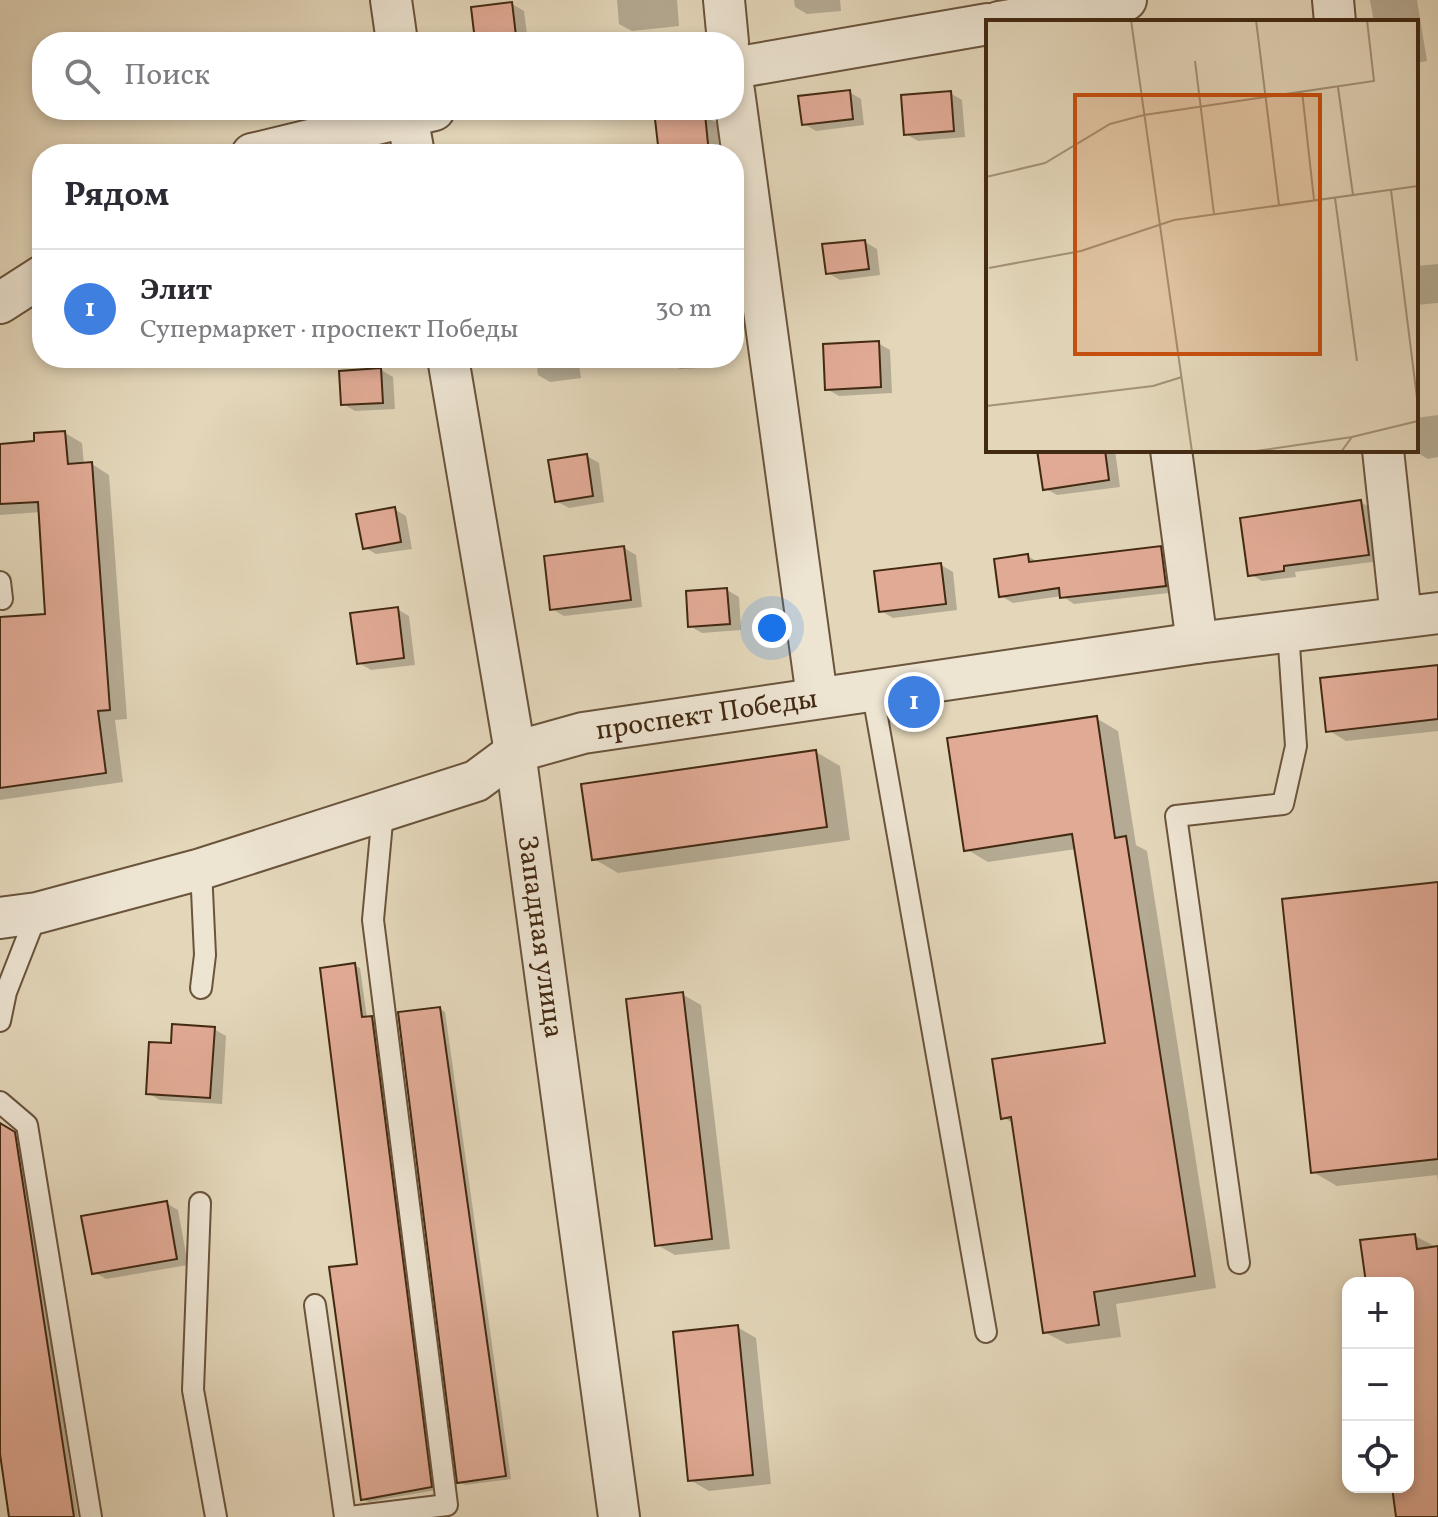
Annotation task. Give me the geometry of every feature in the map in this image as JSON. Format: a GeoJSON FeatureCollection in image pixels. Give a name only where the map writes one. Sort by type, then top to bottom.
{"type":"FeatureCollection","features":[{"type":"Feature","properties":{"kind":"street"},"geometry":{"type":"LineString","coordinates":[[391,0],[396,32]]}},
{"type":"Feature","properties":{"kind":"street"},"geometry":{"type":"LineString","coordinates":[[724,0],[727,32]]}},
{"type":"Feature","properties":{"kind":"street"},"geometry":{"type":"LineString","coordinates":[[1011,20],[1126,0],[1128,20]]}},
{"type":"Feature","properties":{"kind":"street"},"geometry":{"type":"LineString","coordinates":[[1333,0],[1335,20]]}},
{"type":"Feature","properties":{"kind":"street"},"geometry":{"type":"LineString","coordinates":[[744,66],[986,24]]}},
{"type":"Feature","properties":{"kind":"street"},"geometry":{"type":"LineString","coordinates":[[290,144],[382,120]]}},
{"type":"Feature","properties":{"kind":"street"},"geometry":{"type":"LineString","coordinates":[[414,144],[416,120]]}},
{"type":"Feature","properties":{"kind":"street"},"geometry":{"type":"LineString","coordinates":[[738,120],[741,144]]}},
{"type":"Feature","properties":{"kind":"street"},"geometry":{"type":"LineString","coordinates":[[744,164],[817,697]]}},
{"type":"Feature","properties":{"kind":"street"},"geometry":{"type":"LineString","coordinates":[[0,303],[32,282]]}},
{"type":"Feature","properties":{"kind":"street","name":"Западная улица"},"geometry":{"type":"LineString","coordinates":[[450,368],[515,752],[619,1517]]}},
{"type":"Feature","properties":{"kind":"street"},"geometry":{"type":"LineString","coordinates":[[1171,452],[1197,643]]}},
{"type":"Feature","properties":{"kind":"street"},"geometry":{"type":"LineString","coordinates":[[1383,452],[1419,615]]}},
{"type":"Feature","properties":{"kind":"street","name":"проспект Победы"},"geometry":{"type":"LineString","coordinates":[[18,916],[201,869],[476,781],[515,752],[583,733],[1197,643],[1419,615]]}},
{"type":"Feature","properties":{"kind":"lane"},"geometry":{"type":"LineString","coordinates":[[1239,1263],[1176,816],[1283,804],[1296,746],[1288,631]]}},
{"type":"Feature","properties":{"kind":"lane"},"geometry":{"type":"LineString","coordinates":[[872,689],[986,1332]]}},
{"type":"Feature","properties":{"kind":"lane"},"geometry":{"type":"LineString","coordinates":[[315,1305],[347,1517],[447,1505],[373,920],[383,811]]}},
{"type":"Feature","properties":{"kind":"lane"},"geometry":{"type":"LineString","coordinates":[[201,869],[205,955],[201,988]]}},
{"type":"Feature","properties":{"kind":"lane"},"geometry":{"type":"LineString","coordinates":[[0,1021],[18,916]]}},
{"type":"Feature","properties":{"kind":"lane"},"geometry":{"type":"LineString","coordinates":[[0,1102],[27,1125],[91,1517]]}},
{"type":"Feature","properties":{"kind":"lane"},"geometry":{"type":"LineString","coordinates":[[200,1203],[193,1390],[216,1517]]}},
{"type":"Feature","properties":{"kind":"building"},"geometry":{"type":"Polygon","coordinates":[[[512,2],[516,32],[474,32],[471,7],[512,2]]]}},
{"type":"Feature","properties":{"kind":"building"},"geometry":{"type":"Polygon","coordinates":[[[850,90],[853,119],[802,125],[798,96],[850,90]]]}},
{"type":"Feature","properties":{"kind":"building"},"geometry":{"type":"Polygon","coordinates":[[[951,91],[954,131],[904,135],[901,95],[951,91]]]}},
{"type":"Feature","properties":{"kind":"building"},"geometry":{"type":"Polygon","coordinates":[[[655,120],[706,120],[708,144],[658,144],[655,120]]]}},
{"type":"Feature","properties":{"kind":"building"},"geometry":{"type":"Polygon","coordinates":[[[865,240],[869,269],[826,274],[822,244],[865,240]]]}},
{"type":"Feature","properties":{"kind":"building"},"geometry":{"type":"Polygon","coordinates":[[[879,341],[881,387],[825,390],[823,344],[879,341]]]}},
{"type":"Feature","properties":{"kind":"building"},"geometry":{"type":"Polygon","coordinates":[[[381,368],[383,403],[341,405],[339,371],[381,368]]]}},
{"type":"Feature","properties":{"kind":"building"},"geometry":{"type":"Polygon","coordinates":[[[65,431],[68,464],[92,462],[110,710],[98,711],[106,773],[0,788],[0,617],[45,614],[38,502],[0,504],[0,444],[34,441],[34,433],[65,431]]]}},
{"type":"Feature","properties":{"kind":"building"},"geometry":{"type":"Polygon","coordinates":[[[1037,452],[1105,452],[1109,480],[1043,490],[1037,452]]]}},
{"type":"Feature","properties":{"kind":"building"},"geometry":{"type":"Polygon","coordinates":[[[587,454],[593,496],[555,502],[548,460],[587,454]]]}},
{"type":"Feature","properties":{"kind":"building"},"geometry":{"type":"Polygon","coordinates":[[[1361,500],[1369,555],[1284,566],[1284,571],[1248,576],[1240,518],[1361,500]]]}},
{"type":"Feature","properties":{"kind":"building"},"geometry":{"type":"Polygon","coordinates":[[[395,507],[401,542],[363,549],[356,514],[395,507]]]}},
{"type":"Feature","properties":{"kind":"building"},"geometry":{"type":"Polygon","coordinates":[[[624,546],[631,600],[550,610],[544,556],[624,546]]]}},
{"type":"Feature","properties":{"kind":"building"},"geometry":{"type":"Polygon","coordinates":[[[1161,546],[1166,586],[1060,598],[1059,588],[999,597],[994,559],[1028,554],[1029,562],[1161,546]]]}},
{"type":"Feature","properties":{"kind":"building"},"geometry":{"type":"Polygon","coordinates":[[[941,563],[946,604],[879,612],[874,571],[941,563]]]}},
{"type":"Feature","properties":{"kind":"building"},"geometry":{"type":"Polygon","coordinates":[[[727,588],[730,624],[688,627],[686,591],[727,588]]]}},
{"type":"Feature","properties":{"kind":"building"},"geometry":{"type":"Polygon","coordinates":[[[398,607],[404,658],[357,664],[350,613],[398,607]]]}},
{"type":"Feature","properties":{"kind":"building"},"geometry":{"type":"Polygon","coordinates":[[[1438,665],[1438,719],[1326,732],[1320,678],[1438,665]]]}},
{"type":"Feature","properties":{"kind":"building"},"geometry":{"type":"Polygon","coordinates":[[[1097,716],[1115,838],[1126,836],[1195,1276],[1094,1292],[1099,1325],[1043,1333],[1011,1117],[1001,1119],[992,1059],[1105,1043],[1072,834],[964,851],[947,738],[1097,716]]]}},
{"type":"Feature","properties":{"kind":"building"},"geometry":{"type":"Polygon","coordinates":[[[816,750],[827,827],[592,860],[581,784],[816,750]]]}},
{"type":"Feature","properties":{"kind":"building"},"geometry":{"type":"Polygon","coordinates":[[[1438,882],[1438,1159],[1311,1173],[1282,899],[1438,882]]]}},
{"type":"Feature","properties":{"kind":"building"},"geometry":{"type":"Polygon","coordinates":[[[355,963],[362,1017],[372,1016],[432,1487],[361,1500],[329,1267],[357,1264],[320,968],[355,963]]]}},
{"type":"Feature","properties":{"kind":"building"},"geometry":{"type":"Polygon","coordinates":[[[683,992],[712,1239],[655,1246],[626,999],[683,992]]]}},
{"type":"Feature","properties":{"kind":"building"},"geometry":{"type":"Polygon","coordinates":[[[440,1007],[506,1476],[457,1483],[398,1012],[440,1007]]]}},
{"type":"Feature","properties":{"kind":"building"},"geometry":{"type":"Polygon","coordinates":[[[172,1024],[215,1027],[210,1098],[146,1094],[149,1042],[171,1043],[172,1024]]]}},
{"type":"Feature","properties":{"kind":"building"},"geometry":{"type":"Polygon","coordinates":[[[0,1123],[15,1132],[74,1517],[9,1517],[0,1454],[0,1123]]]}},
{"type":"Feature","properties":{"kind":"building"},"geometry":{"type":"Polygon","coordinates":[[[167,1201],[177,1259],[92,1274],[81,1216],[167,1201]]]}},
{"type":"Feature","properties":{"kind":"building"},"geometry":{"type":"Polygon","coordinates":[[[1415,1234],[1417,1249],[1438,1246],[1438,1517],[1396,1517],[1393,1493],[1414,1493],[1414,1277],[1365,1277],[1360,1240],[1415,1234]]]}},
{"type":"Feature","properties":{"kind":"building"},"geometry":{"type":"Polygon","coordinates":[[[738,1325],[753,1475],[688,1481],[673,1332],[738,1325]]]}},
{"type":"Feature","properties":{"kind":"place","name":"Элит"},"geometry":{"type":"Point","coordinates":[914,702]}}]}
